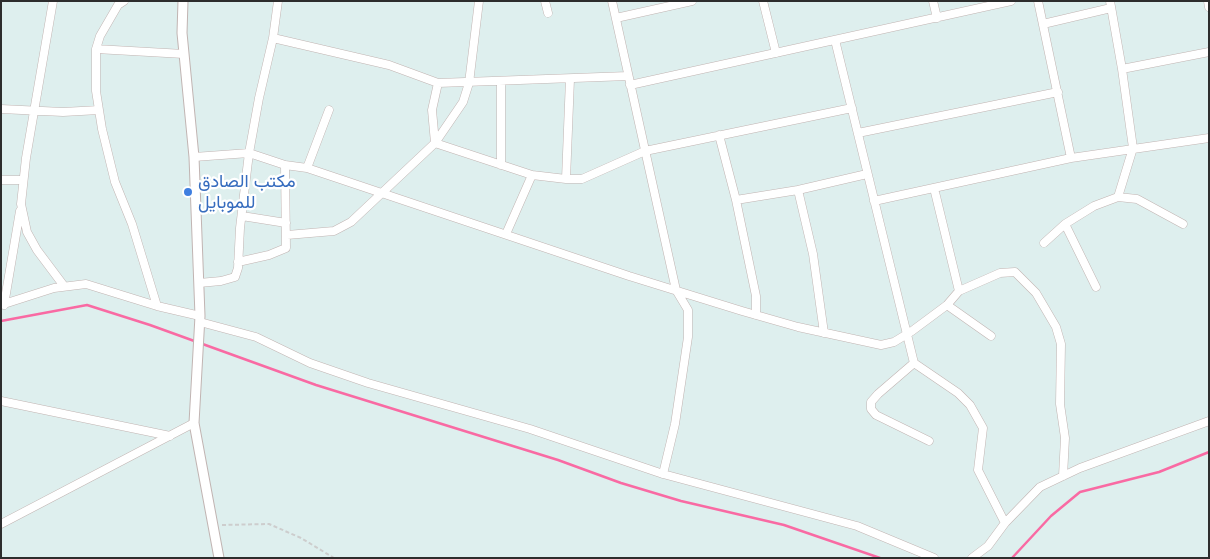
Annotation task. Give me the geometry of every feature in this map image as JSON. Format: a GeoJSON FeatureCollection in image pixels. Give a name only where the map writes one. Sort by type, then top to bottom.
{"type":"FeatureCollection","features":[{"type":"Feature","properties":{"kind":"street"},"geometry":{"type":"LineString","coordinates":[[53,1],[3,305],[64,286],[86,284],[95,286],[256,337],[310,362],[368,383],[530,429],[663,474],[840,520],[880,534],[934,558]]}},
{"type":"Feature","properties":{"kind":"street"},"geometry":{"type":"LineString","coordinates":[[124,1],[118,5],[100,36],[96,49],[96,91],[114,182],[132,224],[157,306]]}},
{"type":"Feature","properties":{"kind":"street"},"geometry":{"type":"LineString","coordinates":[[183,1],[184,54],[194,157],[200,319],[194,423],[219,558]]}},
{"type":"Feature","properties":{"kind":"street"},"geometry":{"type":"LineString","coordinates":[[198,282],[221,281],[235,277],[250,153],[259,98],[273,38],[278,1]]}},
{"type":"Feature","properties":{"kind":"street"},"geometry":{"type":"LineString","coordinates":[[287,235],[334,231],[351,222],[435,144],[463,102],[469,83],[479,1]]}},
{"type":"Feature","properties":{"kind":"street"},"geometry":{"type":"LineString","coordinates":[[545,1],[548,13]]}},
{"type":"Feature","properties":{"kind":"street"},"geometry":{"type":"LineString","coordinates":[[612,1],[676,290],[688,310],[688,330],[675,424],[663,474]]}},
{"type":"Feature","properties":{"kind":"street"},"geometry":{"type":"LineString","coordinates":[[616,18],[692,1]]}},
{"type":"Feature","properties":{"kind":"street"},"geometry":{"type":"LineString","coordinates":[[764,1],[776,53]]}},
{"type":"Feature","properties":{"kind":"street"},"geometry":{"type":"LineString","coordinates":[[933,1],[937,18]]}},
{"type":"Feature","properties":{"kind":"street"},"geometry":{"type":"LineString","coordinates":[[630,85],[1011,1]]}},
{"type":"Feature","properties":{"kind":"street"},"geometry":{"type":"LineString","coordinates":[[1038,1],[1071,158]]}},
{"type":"Feature","properties":{"kind":"street"},"geometry":{"type":"LineString","coordinates":[[1208,1],[1209,7]]}},
{"type":"Feature","properties":{"kind":"street"},"geometry":{"type":"LineString","coordinates":[[1043,24],[1110,5],[1122,70],[1133,148],[1118,197]]}},
{"type":"Feature","properties":{"kind":"street"},"geometry":{"type":"LineString","coordinates":[[273,38],[389,65],[438,83],[628,76]]}},
{"type":"Feature","properties":{"kind":"street"},"geometry":{"type":"LineString","coordinates":[[836,40],[914,363],[958,393],[970,405],[983,428],[978,470],[1004,523]]}},
{"type":"Feature","properties":{"kind":"street"},"geometry":{"type":"LineString","coordinates":[[96,49],[184,54]]}},
{"type":"Feature","properties":{"kind":"street"},"geometry":{"type":"LineString","coordinates":[[1122,70],[1209,52]]}},
{"type":"Feature","properties":{"kind":"street"},"geometry":{"type":"LineString","coordinates":[[566,179],[570,78]]}},
{"type":"Feature","properties":{"kind":"street"},"geometry":{"type":"LineString","coordinates":[[501,82],[501,165]]}},
{"type":"Feature","properties":{"kind":"street"},"geometry":{"type":"LineString","coordinates":[[435,144],[432,110],[438,83]]}},
{"type":"Feature","properties":{"kind":"street"},"geometry":{"type":"LineString","coordinates":[[858,134],[1058,92]]}},
{"type":"Feature","properties":{"kind":"street"},"geometry":{"type":"LineString","coordinates":[[435,144],[532,175],[582,179],[644,151],[852,108]]}},
{"type":"Feature","properties":{"kind":"street"},"geometry":{"type":"LineString","coordinates":[[1,109],[63,112],[99,110]]}},
{"type":"Feature","properties":{"kind":"street"},"geometry":{"type":"LineString","coordinates":[[307,168],[329,110]]}},
{"type":"Feature","properties":{"kind":"street"},"geometry":{"type":"LineString","coordinates":[[719,135],[736,200],[756,296],[756,315]]}},
{"type":"Feature","properties":{"kind":"street"},"geometry":{"type":"LineString","coordinates":[[874,201],[1071,158],[1209,138]]}},
{"type":"Feature","properties":{"kind":"street"},"geometry":{"type":"LineString","coordinates":[[194,157],[250,153],[285,165],[307,168],[756,315],[824,333],[881,345],[894,342],[907,334],[947,305],[958,292],[1000,273],[1015,272],[1036,293],[1050,315],[1061,344],[1060,404],[1065,438],[1063,476]]}},
{"type":"Feature","properties":{"kind":"street"},"geometry":{"type":"LineString","coordinates":[[238,262],[286,248],[285,165]]}},
{"type":"Feature","properties":{"kind":"street"},"geometry":{"type":"LineString","coordinates":[[736,200],[798,190],[867,174]]}},
{"type":"Feature","properties":{"kind":"street"},"geometry":{"type":"LineString","coordinates":[[506,234],[532,175]]}},
{"type":"Feature","properties":{"kind":"street"},"geometry":{"type":"LineString","coordinates":[[1,180],[23,180]]}},
{"type":"Feature","properties":{"kind":"street"},"geometry":{"type":"LineString","coordinates":[[934,188],[958,292]]}},
{"type":"Feature","properties":{"kind":"street"},"geometry":{"type":"LineString","coordinates":[[798,190],[812,254],[824,333]]}},
{"type":"Feature","properties":{"kind":"street"},"geometry":{"type":"LineString","coordinates":[[1044,243],[1065,224],[1094,206],[1118,197],[1137,199],[1183,224]]}},
{"type":"Feature","properties":{"kind":"street"},"geometry":{"type":"LineString","coordinates":[[21,204],[27,232],[37,250],[64,286]]}},
{"type":"Feature","properties":{"kind":"street"},"geometry":{"type":"LineString","coordinates":[[242,216],[286,223]]}},
{"type":"Feature","properties":{"kind":"street"},"geometry":{"type":"LineString","coordinates":[[1065,224],[1096,287]]}},
{"type":"Feature","properties":{"kind":"street"},"geometry":{"type":"LineString","coordinates":[[947,305],[991,336]]}},
{"type":"Feature","properties":{"kind":"street"},"geometry":{"type":"LineString","coordinates":[[914,363],[878,394],[871,402],[871,409],[876,415],[930,441]]}},
{"type":"Feature","properties":{"kind":"street"},"geometry":{"type":"LineString","coordinates":[[1,401],[170,436]]}},
{"type":"Feature","properties":{"kind":"street"},"geometry":{"type":"LineString","coordinates":[[972,558],[988,546],[1004,523],[1040,487],[1063,476],[1209,421]]}},
{"type":"Feature","properties":{"kind":"street"},"geometry":{"type":"LineString","coordinates":[[1,524],[194,423]]}},
{"type":"Feature","properties":{"kind":"path"},"geometry":{"type":"LineString","coordinates":[[214,526],[231,523],[269,524],[295,535],[334,558]]}},
{"type":"Feature","properties":{"kind":"waterway"},"geometry":{"type":"LineString","coordinates":[[1,321],[87,305],[150,325],[316,385],[558,460],[621,483],[681,501],[784,525],[880,558]]}},
{"type":"Feature","properties":{"kind":"waterway"},"geometry":{"type":"LineString","coordinates":[[1012,558],[1051,516],[1080,492],[1159,472],[1209,452]]}},
{"type":"Feature","properties":{"kind":"place","name":"مكتب الصادق للموبايل"},"geometry":{"type":"Point","coordinates":[188,192]}}]}
